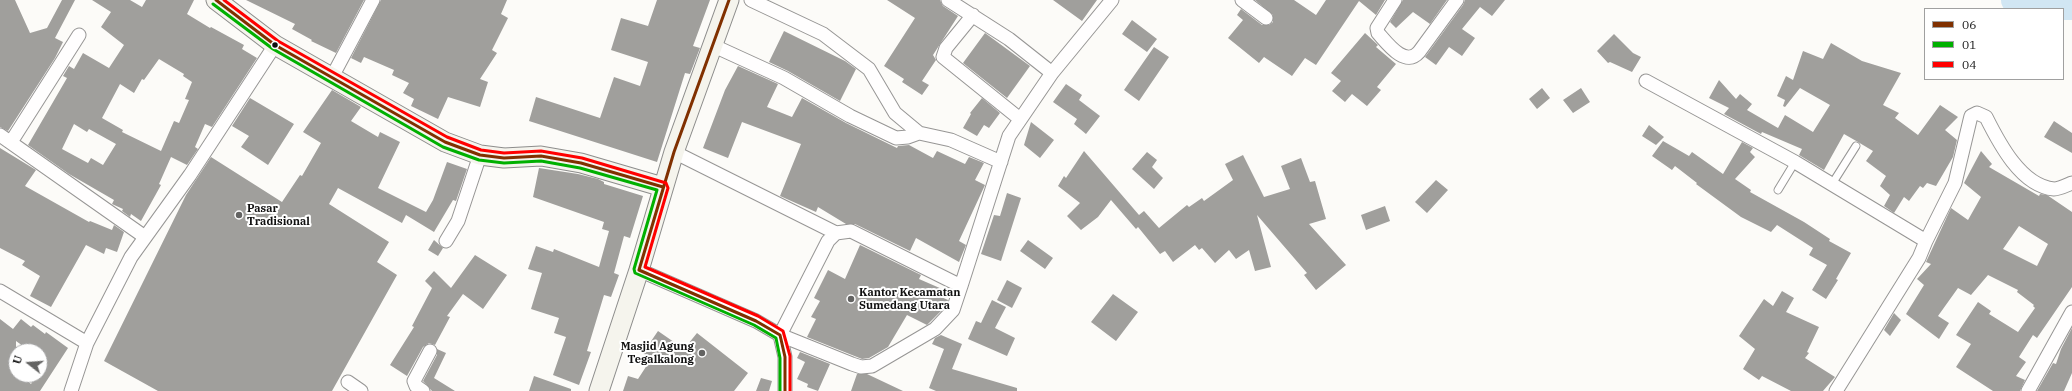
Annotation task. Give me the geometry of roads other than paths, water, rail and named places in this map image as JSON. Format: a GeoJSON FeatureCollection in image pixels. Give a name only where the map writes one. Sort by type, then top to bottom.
{"type":"FeatureCollection","features":[{"type":"Feature","properties":{"kind":"street"},"geometry":{"type":"LineString","coordinates":[[216,0],[275,45],[445,142],[480,155],[504,158],[541,156],[581,164],[663,187]]}},
{"type":"Feature","properties":{"kind":"street"},"geometry":{"type":"LineString","coordinates":[[332,77],[374,0]]}},
{"type":"Feature","properties":{"kind":"street"},"geometry":{"type":"LineString","coordinates":[[599,391],[639,270],[674,152],[705,64],[714,46],[729,0]]}},
{"type":"Feature","properties":{"kind":"street"},"geometry":{"type":"LineString","coordinates":[[751,0],[823,34],[869,69],[895,113],[919,133],[951,140],[1001,162]]}},
{"type":"Feature","properties":{"kind":"street"},"geometry":{"type":"LineString","coordinates":[[948,0],[1009,39],[1052,73]]}},
{"type":"Feature","properties":{"kind":"street"},"geometry":{"type":"LineString","coordinates":[[1242,0],[1266,18]]}},
{"type":"Feature","properties":{"kind":"street"},"geometry":{"type":"LineString","coordinates":[[1395,0],[1377,28],[1378,33],[1401,56],[1410,58],[1415,57],[1457,0]]}},
{"type":"Feature","properties":{"kind":"street"},"geometry":{"type":"LineString","coordinates":[[639,270],[756,321],[780,335],[852,364],[861,367],[872,366],[935,329],[953,310],[1005,146],[1020,119],[1052,73],[1107,2]]}},
{"type":"Feature","properties":{"kind":"street"},"geometry":{"type":"LineString","coordinates":[[973,15],[946,48],[943,57],[1020,119]]}},
{"type":"Feature","properties":{"kind":"street"},"geometry":{"type":"LineString","coordinates":[[79,35],[5,139],[145,237]]}},
{"type":"Feature","properties":{"kind":"street"},"geometry":{"type":"LineString","coordinates":[[71,391],[86,343],[131,257],[190,175],[275,45]]}},
{"type":"Feature","properties":{"kind":"street"},"geometry":{"type":"LineString","coordinates":[[714,46],[784,78],[850,116],[896,138],[908,138],[919,133]]}},
{"type":"Feature","properties":{"kind":"street"},"geometry":{"type":"LineString","coordinates":[[1646,81],[1795,162],[1926,241]]}},
{"type":"Feature","properties":{"kind":"street"},"geometry":{"type":"LineString","coordinates":[[1836,391],[1919,258],[1955,183],[1972,116],[1977,113],[1986,116],[1999,143],[2018,168],[2038,185],[2055,189],[2072,183]]}},
{"type":"Feature","properties":{"kind":"street"},"geometry":{"type":"LineString","coordinates":[[674,152],[836,233],[851,231],[961,286]]}},
{"type":"Feature","properties":{"kind":"street"},"geometry":{"type":"LineString","coordinates":[[446,241],[458,221],[480,155]]}},
{"type":"Feature","properties":{"kind":"street"},"geometry":{"type":"LineString","coordinates":[[785,391],[785,357],[780,335],[828,241],[836,233]]}},
{"type":"Feature","properties":{"kind":"street"},"geometry":{"type":"LineString","coordinates":[[0,291],[86,343]]}},
{"type":"Feature","properties":{"kind":"street"},"geometry":{"type":"LineString","coordinates":[[2028,391],[2072,312]]}},
{"type":"Feature","properties":{"kind":"street"},"geometry":{"type":"LineString","coordinates":[[424,391],[416,386],[414,381],[430,351]]}},
{"type":"Feature","properties":{"kind":"street"},"geometry":{"type":"LineString","coordinates":[[348,382],[361,391]]}},
{"type":"Feature","properties":{"kind":"lane"},"geometry":{"type":"LineString","coordinates":[[1832,184],[1856,146]]}},
{"type":"Feature","properties":{"kind":"lane"},"geometry":{"type":"LineString","coordinates":[[1778,190],[1795,162]]}},
{"type":"Feature","properties":{"kind":"waterway"},"geometry":{"type":"LineString","coordinates":[[2015,0],[2021,6],[2072,6]]}},
{"type":"Feature","properties":{"kind":"place","name":"Pasar Tradisional"},"geometry":{"type":"Point","coordinates":[239,215]}},
{"type":"Feature","properties":{"kind":"place","name":"Kantor Kecamatan Sumedang Utara"},"geometry":{"type":"Point","coordinates":[851,299]}},
{"type":"Feature","properties":{"kind":"place","name":"Masjid Agung Tegalkalong"},"geometry":{"type":"Point","coordinates":[702,353]}}]}
